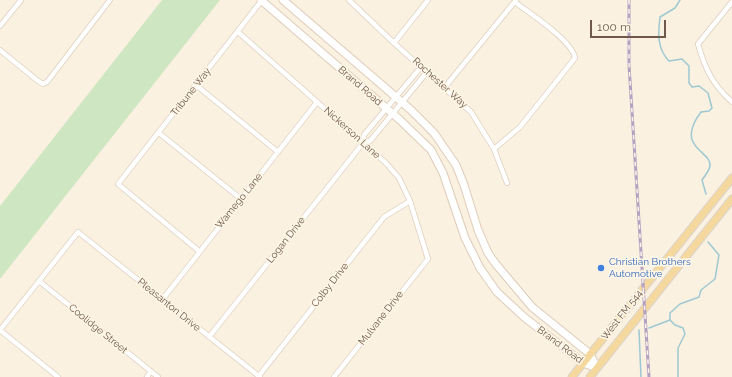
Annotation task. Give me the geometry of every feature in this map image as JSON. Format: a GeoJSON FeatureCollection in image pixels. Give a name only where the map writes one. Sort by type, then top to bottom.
{"type":"FeatureCollection","features":[{"type":"Feature","properties":{"kind":"main road","name":"Brand Road"},"geometry":{"type":"LineString","coordinates":[[262,0],[389,111],[431,150],[445,179],[465,238],[480,268],[497,292],[524,317],[583,363],[597,368]]}},
{"type":"Feature","properties":{"kind":"main road","name":"Brand Road"},"geometry":{"type":"LineString","coordinates":[[282,0],[434,133],[445,146],[456,165],[478,230],[488,253],[513,287],[532,307],[590,354],[597,368]]}},
{"type":"Feature","properties":{"kind":"main road","name":"West FM 544"},"geometry":{"type":"LineString","coordinates":[[572,377],[732,178]]}},
{"type":"Feature","properties":{"kind":"main road","name":"West FM 544"},"geometry":{"type":"LineString","coordinates":[[590,377],[732,199]]}},
{"type":"Feature","properties":{"kind":"main road"},"geometry":{"type":"LineString","coordinates":[[524,317],[532,307]]}},
{"type":"Feature","properties":{"kind":"street"},"geometry":{"type":"LineString","coordinates":[[0,26],[21,0]]}},
{"type":"Feature","properties":{"kind":"street"},"geometry":{"type":"LineString","coordinates":[[0,50],[43,84],[48,82],[110,0]]}},
{"type":"Feature","properties":{"kind":"street","name":"Tribune Way"},"geometry":{"type":"LineString","coordinates":[[199,251],[118,184],[262,0]]}},
{"type":"Feature","properties":{"kind":"street","name":"Rochester Way"},"geometry":{"type":"LineString","coordinates":[[349,0],[394,43],[445,87],[471,112],[494,149],[507,183]]}},
{"type":"Feature","properties":{"kind":"street"},"geometry":{"type":"LineString","coordinates":[[394,43],[428,0]]}},
{"type":"Feature","properties":{"kind":"street"},"geometry":{"type":"LineString","coordinates":[[445,87],[516,1],[561,39],[574,53],[575,58],[520,127],[494,149]]}},
{"type":"Feature","properties":{"kind":"street"},"geometry":{"type":"LineString","coordinates":[[732,2],[698,44],[703,64],[718,89],[732,102]]}},
{"type":"Feature","properties":{"kind":"street","name":"Nickerson Lane"},"geometry":{"type":"LineString","coordinates":[[238,32],[386,163],[400,178],[410,201],[428,259]]}},
{"type":"Feature","properties":{"kind":"street","name":"Logan Drive"},"geometry":{"type":"LineString","coordinates":[[209,338],[363,143],[364,136],[389,111],[421,67]]}},
{"type":"Feature","properties":{"kind":"street","name":"Logan Drive"},"geometry":{"type":"LineString","coordinates":[[398,100],[428,72]]}},
{"type":"Feature","properties":{"kind":"street"},"geometry":{"type":"LineString","coordinates":[[196,86],[278,152]]}},
{"type":"Feature","properties":{"kind":"street","name":"Wamego Lane"},"geometry":{"type":"LineString","coordinates":[[162,300],[199,251],[318,102]]}},
{"type":"Feature","properties":{"kind":"street","name":"Logan Drive"},"geometry":{"type":"LineString","coordinates":[[363,143],[370,141],[389,111]]}},
{"type":"Feature","properties":{"kind":"street"},"geometry":{"type":"LineString","coordinates":[[159,133],[241,199]]}},
{"type":"Feature","properties":{"kind":"street","name":"Colby Drive"},"geometry":{"type":"LineString","coordinates":[[259,377],[384,217],[410,201]]}},
{"type":"Feature","properties":{"kind":"street","name":"Pleasanton Drive"},"geometry":{"type":"LineString","coordinates":[[39,281],[78,232],[259,377]]}},
{"type":"Feature","properties":{"kind":"street","name":"Mulvane Drive"},"geometry":{"type":"LineString","coordinates":[[334,377],[428,259]]}},
{"type":"Feature","properties":{"kind":"street"},"geometry":{"type":"LineString","coordinates":[[39,281],[0,330],[58,377]]}},
{"type":"Feature","properties":{"kind":"street","name":"Coolidge Street"},"geometry":{"type":"LineString","coordinates":[[39,281],[158,377]]}},
{"type":"Feature","properties":{"kind":"street"},"geometry":{"type":"LineString","coordinates":[[147,377],[151,371]]}},
{"type":"Feature","properties":{"kind":"green space"},"geometry":{"type":"Polygon","coordinates":[[[162,0],[220,0],[0,279],[0,206],[162,0]]]}},
{"type":"Feature","properties":{"kind":"waterway"},"geometry":{"type":"LineString","coordinates":[[680,0],[675,8],[660,17],[659,40],[662,51],[669,61],[682,59],[689,66],[689,83],[692,87],[699,86],[708,93],[712,108],[709,111],[701,112],[694,124],[691,134],[696,147],[706,156],[709,161],[710,166],[702,180],[706,194]]}},
{"type":"Feature","properties":{"kind":"waterway"},"geometry":{"type":"LineString","coordinates":[[678,377],[678,348],[685,334],[683,328],[675,325],[670,320],[670,313],[680,304],[699,297],[701,290],[715,279],[719,255],[708,242]]}},
{"type":"Feature","properties":{"kind":"waterway"},"geometry":{"type":"LineString","coordinates":[[649,328],[670,320]]}},
{"type":"Feature","properties":{"kind":"waterway"},"geometry":{"type":"LineString","coordinates":[[639,330],[641,377]]}},
{"type":"Feature","properties":{"kind":"railway"},"geometry":{"type":"LineString","coordinates":[[629,0],[629,65],[649,377]]}},
{"type":"Feature","properties":{"kind":"place","name":"Christian Brothers Automotive"},"geometry":{"type":"Point","coordinates":[601,268]}}]}
